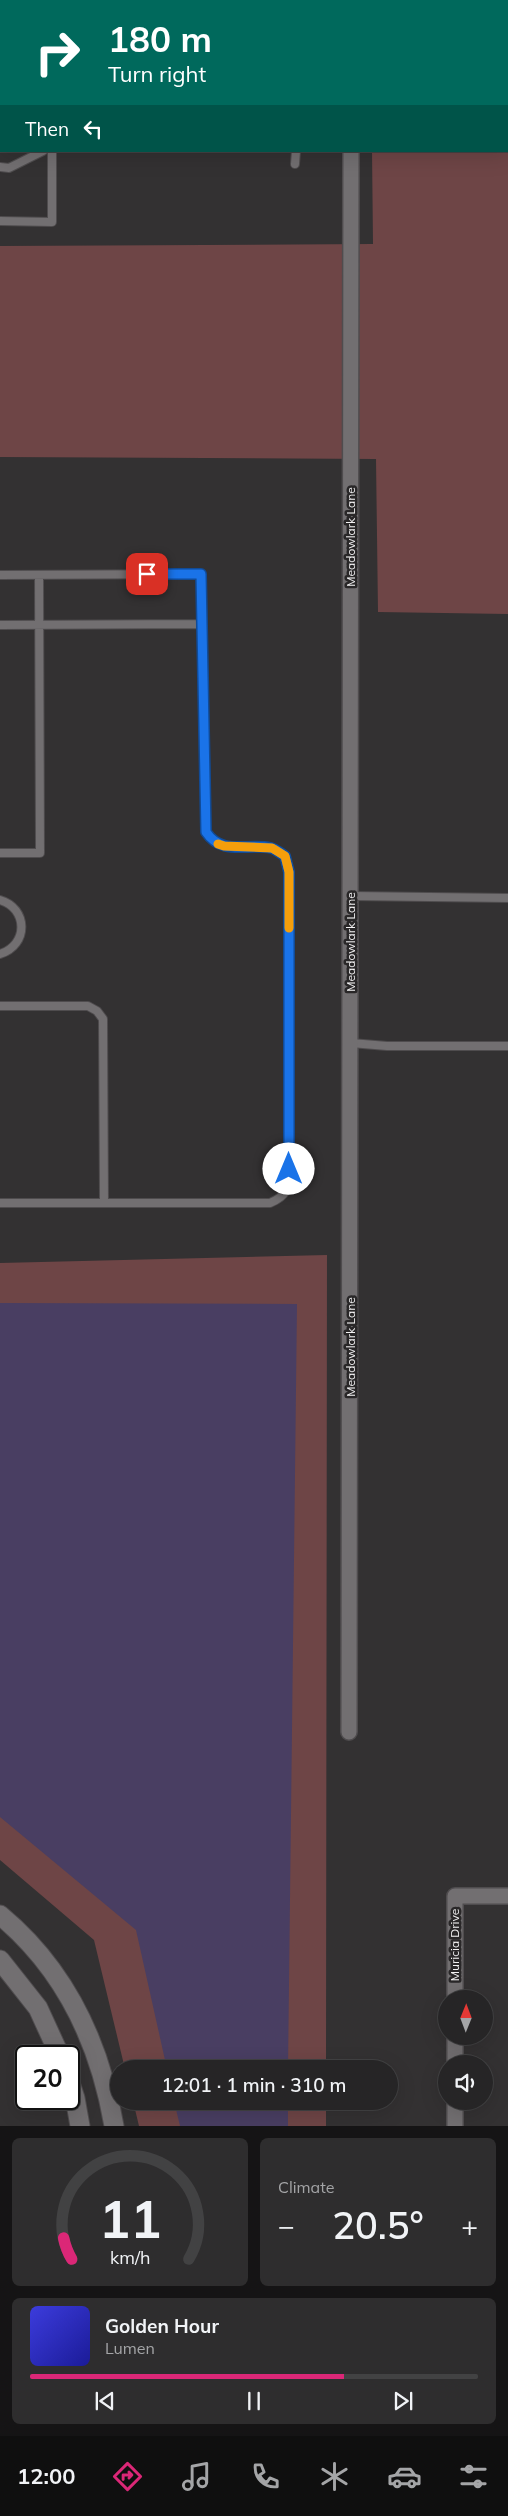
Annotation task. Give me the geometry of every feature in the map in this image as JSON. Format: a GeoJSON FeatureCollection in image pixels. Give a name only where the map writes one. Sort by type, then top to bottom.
{"type":"FeatureCollection","features":[{"type":"Feature","properties":{"kind":"street","name":"Meadowlark Lane"},"geometry":{"type":"LineString","coordinates":[[349,1732],[351,152]]}},
{"type":"Feature","properties":{"kind":"street","name":"Muricia Drive"},"geometry":{"type":"LineString","coordinates":[[455,1990],[455,1896],[508,1896]]}},
{"type":"Feature","properties":{"kind":"street"},"geometry":{"type":"LineString","coordinates":[[0,1915],[20,1931],[67,1990],[91,2042],[105,2082],[114,2126]]}},
{"type":"Feature","properties":{"kind":"street"},"geometry":{"type":"LineString","coordinates":[[0,1960],[38,2008],[55,2045]]}},
{"type":"Feature","properties":{"kind":"street"},"geometry":{"type":"LineString","coordinates":[[77,2110],[80,2126]]}},
{"type":"Feature","properties":{"kind":"street"},"geometry":{"type":"LineString","coordinates":[[455,2110],[455,2126]]}},
{"type":"Feature","properties":{"kind":"lane"},"geometry":{"type":"LineString","coordinates":[[0,173],[40,152]]}},
{"type":"Feature","properties":{"kind":"lane"},"geometry":{"type":"LineString","coordinates":[[0,221],[52,222],[52,152]]}},
{"type":"Feature","properties":{"kind":"lane"},"geometry":{"type":"LineString","coordinates":[[295,164],[296,152]]}},
{"type":"Feature","properties":{"kind":"lane"},"geometry":{"type":"LineString","coordinates":[[0,167],[9,168]]}},
{"type":"Feature","properties":{"kind":"lane"},"geometry":{"type":"LineString","coordinates":[[0,575],[201,574],[206,832],[212,841],[224,846],[272,848],[285,856],[289,872],[288,1186],[282,1198],[270,1203],[0,1203]]}},
{"type":"Feature","properties":{"kind":"lane"},"geometry":{"type":"LineString","coordinates":[[0,853],[40,853],[39,575]]}},
{"type":"Feature","properties":{"kind":"lane"},"geometry":{"type":"LineString","coordinates":[[0,625],[202,624]]}},
{"type":"Feature","properties":{"kind":"lane"},"geometry":{"type":"LineString","coordinates":[[351,896],[508,898]]}},
{"type":"Feature","properties":{"kind":"lane"},"geometry":{"type":"LineString","coordinates":[[0,900],[14,907],[22,922],[19,940],[14,947],[0,954]]}},
{"type":"Feature","properties":{"kind":"lane"},"geometry":{"type":"LineString","coordinates":[[0,1006],[88,1006],[97,1011],[103,1019],[104,1203]]}},
{"type":"Feature","properties":{"kind":"lane"},"geometry":{"type":"LineString","coordinates":[[351,1043],[387,1046],[508,1046]]}},
{"type":"Feature","properties":{"kind":"shaded area"},"geometry":{"type":"Polygon","coordinates":[[[372,152],[508,152],[508,614],[378,612],[376,459],[0,457],[0,246],[373,244],[372,152]]]}},
{"type":"Feature","properties":{"kind":"shaded area"},"geometry":{"type":"Polygon","coordinates":[[[327,1255],[326,2060],[123,2060],[94,1940],[0,1860],[0,1263],[327,1255]]]}},
{"type":"Feature","properties":{"kind":"shaded area"},"geometry":{"type":"Polygon","coordinates":[[[0,1303],[297,1304],[288,2060],[165,2060],[136,1930],[0,1817],[0,1303]]]}},
{"type":"Feature","properties":{"kind":"shaded area"},"geometry":{"type":"Polygon","coordinates":[[[135,2110],[326,2110],[326,2126],[139,2126],[135,2110]]]}},
{"type":"Feature","properties":{"kind":"shaded area"},"geometry":{"type":"Polygon","coordinates":[[[176,2110],[288,2110],[288,2126],[180,2126],[176,2110]]]}},
{"type":"Feature","properties":{"kind":"slow traffic"},"geometry":{"type":"LineString","coordinates":[[218,844],[224,846],[272,848],[285,856],[289,872],[289,928]]}},
{"type":"Feature","properties":{"kind":"route"},"geometry":{"type":"LineString","coordinates":[[147,574],[201,574],[206,832],[212,841],[224,846],[272,848],[285,856],[289,872],[289,1169]]}}]}
